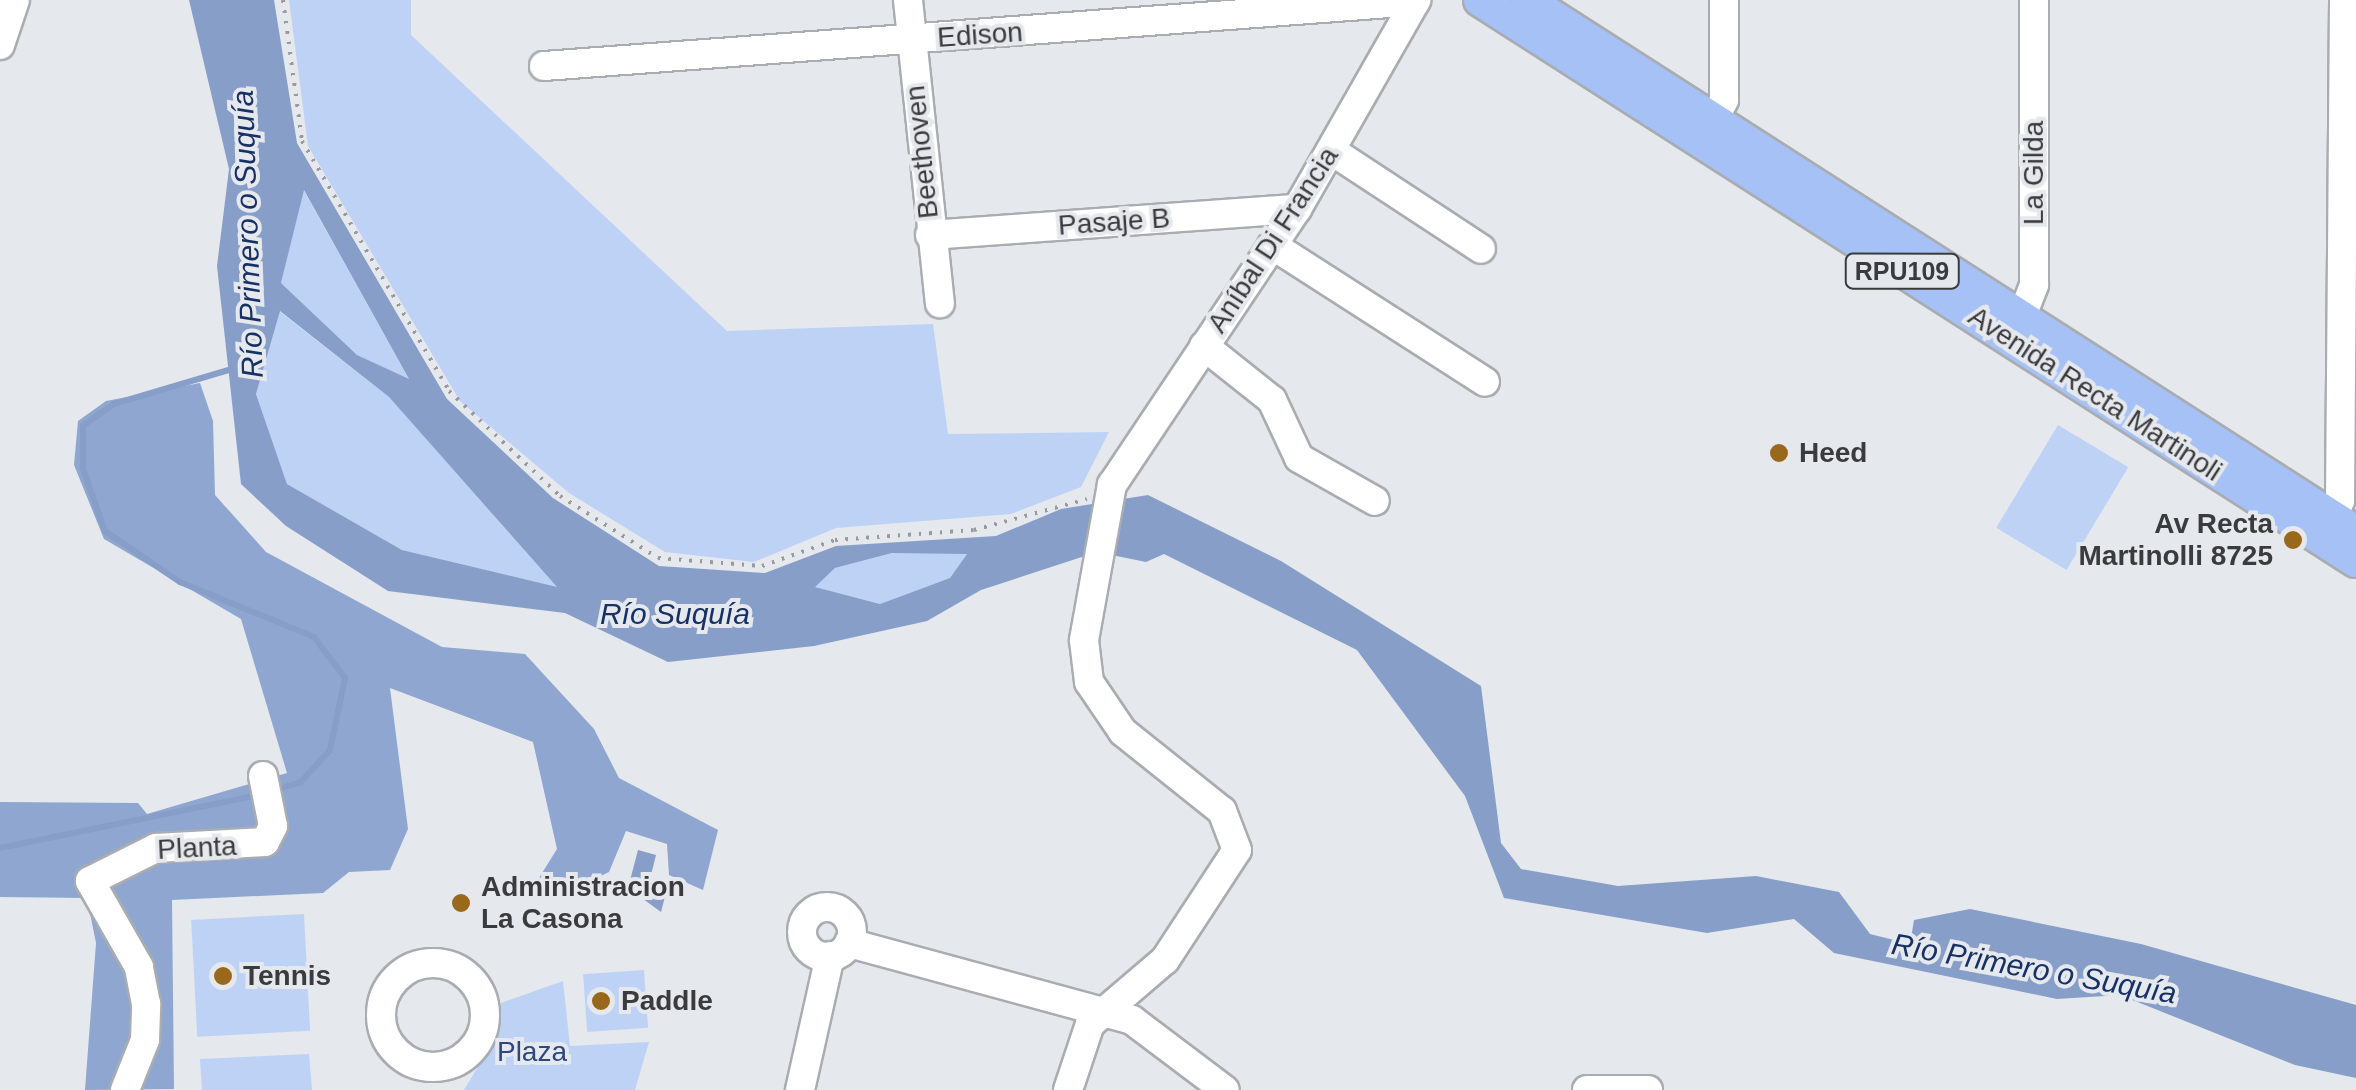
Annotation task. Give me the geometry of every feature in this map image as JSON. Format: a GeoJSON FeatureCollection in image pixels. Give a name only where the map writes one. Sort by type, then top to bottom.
{"type":"FeatureCollection","features":[{"type":"Feature","properties":{"kind":"main road","name":"Avenida Recta Martinoli"},"geometry":{"type":"LineString","coordinates":[[1480,0],[1708,131],[2338,531],[2356,561]]}},
{"type":"Feature","properties":{"kind":"main road","name":"Avenida Recta Martinoli"},"geometry":{"type":"LineString","coordinates":[[1527,0],[1708,131]]}},
{"type":"Feature","properties":{"kind":"street"},"geometry":{"type":"LineString","coordinates":[[0,45],[15,0]]}},
{"type":"Feature","properties":{"kind":"street","name":"Beethoven"},"geometry":{"type":"LineString","coordinates":[[908,0],[940,303]]}},
{"type":"Feature","properties":{"kind":"street"},"geometry":{"type":"LineString","coordinates":[[1708,131],[1724,100],[1724,0]]}},
{"type":"Feature","properties":{"kind":"street","name":"La Gilda"},"geometry":{"type":"LineString","coordinates":[[2017,330],[2034,285],[2034,0]]}},
{"type":"Feature","properties":{"kind":"street"},"geometry":{"type":"LineString","coordinates":[[2338,531],[2349,122],[2344,0]]}},
{"type":"Feature","properties":{"kind":"street","name":"Aníbal Di Francia"},"geometry":{"type":"LineString","coordinates":[[1113,484],[1297,209],[1416,1]]}},
{"type":"Feature","properties":{"kind":"street","name":"Edison"},"geometry":{"type":"LineString","coordinates":[[544,66],[1416,1]]}},
{"type":"Feature","properties":{"kind":"street"},"geometry":{"type":"LineString","coordinates":[[1332,151],[1481,250]]}},
{"type":"Feature","properties":{"kind":"street","name":"Pasaje B"},"geometry":{"type":"LineString","coordinates":[[930,235],[1297,209]]}},
{"type":"Feature","properties":{"kind":"street"},"geometry":{"type":"LineString","coordinates":[[1272,245],[1485,382]]}},
{"type":"Feature","properties":{"kind":"street"},"geometry":{"type":"LineString","coordinates":[[1204,346],[1272,400],[1299,458],[1375,501]]}},
{"type":"Feature","properties":{"kind":"street"},"geometry":{"type":"LineString","coordinates":[[1068,1090],[1084,1032],[1102,1010],[1165,960],[1237,850],[1222,811],[1107,717],[1088,682],[1084,640],[1113,484]]}},
{"type":"Feature","properties":{"kind":"street","name":"Planta"},"geometry":{"type":"LineString","coordinates":[[124,1090],[145,1040],[146,1004],[139,967],[90,881],[156,848],[265,842],[272,806],[264,778]]}},
{"type":"Feature","properties":{"kind":"street"},"geometry":{"type":"LineString","coordinates":[[800,1090],[840,950],[1102,1010],[1154,1033],[1226,1090]]}},
{"type":"Feature","properties":{"kind":"street"},"geometry":{"type":"LineString","coordinates":[[426,1090],[399,1056],[380,1008],[395,978],[425,962],[458,969],[482,994],[484,1028],[466,1056],[452,1090]]}},
{"type":"Feature","properties":{"kind":"street"},"geometry":{"type":"LineString","coordinates":[[399,1056],[432,1068],[466,1056]]}},
{"type":"Feature","properties":{"kind":"street"},"geometry":{"type":"LineString","coordinates":[[1587,1090],[1648,1090]]}},
{"type":"Feature","properties":{"kind":"path"},"geometry":{"type":"LineString","coordinates":[[283,0],[302,141],[449,391],[560,496],[658,558],[762,566],[835,540],[974,530],[1113,484]]}},
{"type":"Feature","properties":{"kind":"green space"},"geometry":{"type":"Polygon","coordinates":[[[289,0],[411,0],[411,35],[727,331],[933,324],[948,434],[1109,432],[1081,487],[1011,514],[836,528],[754,562],[665,552],[569,493],[460,401],[308,146],[289,0]]]}},
{"type":"Feature","properties":{"kind":"green space"},"geometry":{"type":"Polygon","coordinates":[[[303,189],[410,381],[357,355],[281,283],[303,189]]]}},
{"type":"Feature","properties":{"kind":"green space"},"geometry":{"type":"Polygon","coordinates":[[[279,311],[389,397],[558,588],[402,550],[287,484],[256,394],[279,311]]]}},
{"type":"Feature","properties":{"kind":"green space"},"geometry":{"type":"Polygon","coordinates":[[[2058,425],[2128,467],[2066,570],[1996,528],[2058,425]]]}},
{"type":"Feature","properties":{"kind":"green space"},"geometry":{"type":"Polygon","coordinates":[[[892,553],[968,553],[950,578],[880,604],[814,587],[835,568],[892,553]]]}},
{"type":"Feature","properties":{"kind":"green space"},"geometry":{"type":"Polygon","coordinates":[[[304,914],[310,1031],[197,1037],[191,920],[304,914]]]}},
{"type":"Feature","properties":{"kind":"green space"},"geometry":{"type":"Polygon","coordinates":[[[644,970],[648,1028],[587,1032],[583,974],[644,970]]]}},
{"type":"Feature","properties":{"kind":"green space","name":"Plaza"},"geometry":{"type":"Polygon","coordinates":[[[563,981],[570,1046],[649,1042],[635,1090],[464,1090],[499,1032],[501,1003],[563,981]]]}},
{"type":"Feature","properties":{"kind":"green space"},"geometry":{"type":"Polygon","coordinates":[[[309,1054],[312,1090],[202,1090],[200,1059],[309,1054]]]}},
{"type":"Feature","properties":{"kind":"shaded area"},"geometry":{"type":"Polygon","coordinates":[[[200,383],[213,421],[215,495],[266,552],[442,647],[525,654],[594,729],[619,778],[718,830],[703,890],[669,875],[667,844],[626,831],[609,872],[569,891],[529,894],[557,849],[533,742],[390,688],[408,829],[390,870],[349,872],[323,893],[172,900],[174,1089],[85,1090],[96,943],[87,898],[0,897],[0,802],[138,803],[147,814],[287,773],[241,619],[104,539],[74,465],[78,421],[106,401],[200,383]]]}},
{"type":"Feature","properties":{"kind":"water","name":"Río Suquía"},"geometry":{"type":"Polygon","coordinates":[[[189,0],[274,0],[297,143],[447,399],[553,498],[659,566],[765,573],[836,546],[996,536],[1061,509],[1148,495],[1281,561],[1481,686],[1501,843],[1521,869],[1618,886],[1756,876],[1839,892],[1870,934],[1910,944],[1914,920],[1970,909],[2141,944],[2356,1005],[2356,1078],[2295,1065],[2120,995],[2057,999],[1834,953],[1794,919],[1707,933],[1504,898],[1465,796],[1357,650],[1164,554],[1146,562],[1097,552],[981,590],[927,621],[814,646],[668,662],[565,613],[388,591],[286,526],[241,484],[217,266],[229,169],[189,0]],[[304,190],[281,283],[357,355],[409,379],[304,190]],[[280,311],[256,394],[287,484],[402,550],[557,587],[389,397],[280,311]],[[892,553],[835,568],[815,587],[880,604],[950,578],[967,554],[892,553]]]}},
{"type":"Feature","properties":{"kind":"water"},"geometry":{"type":"Polygon","coordinates":[[[638,850],[656,855],[650,879],[668,885],[661,912],[628,888],[638,850]]]}},
{"type":"Feature","properties":{"kind":"waterway","name":"Río Primero o Suquía"},"geometry":{"type":"LineString","coordinates":[[232,369],[114,404],[83,426],[83,469],[105,531],[180,582],[314,637],[345,678],[330,750],[301,782],[275,790]]}},
{"type":"Feature","properties":{"kind":"waterway"},"geometry":{"type":"LineString","coordinates":[[0,848],[258,795]]}},
{"type":"Feature","properties":{"kind":"place","name":"Heed"},"geometry":{"type":"Point","coordinates":[1779,453]}},
{"type":"Feature","properties":{"kind":"place","name":"Av Recta Martinolli 8725"},"geometry":{"type":"Point","coordinates":[2293,540]}},
{"type":"Feature","properties":{"kind":"place","name":"Administracion La Casona"},"geometry":{"type":"Point","coordinates":[461,903]}},
{"type":"Feature","properties":{"kind":"place","name":"Tennis"},"geometry":{"type":"Point","coordinates":[223,976]}},
{"type":"Feature","properties":{"kind":"place","name":"Paddle"},"geometry":{"type":"Point","coordinates":[601,1001]}}]}
